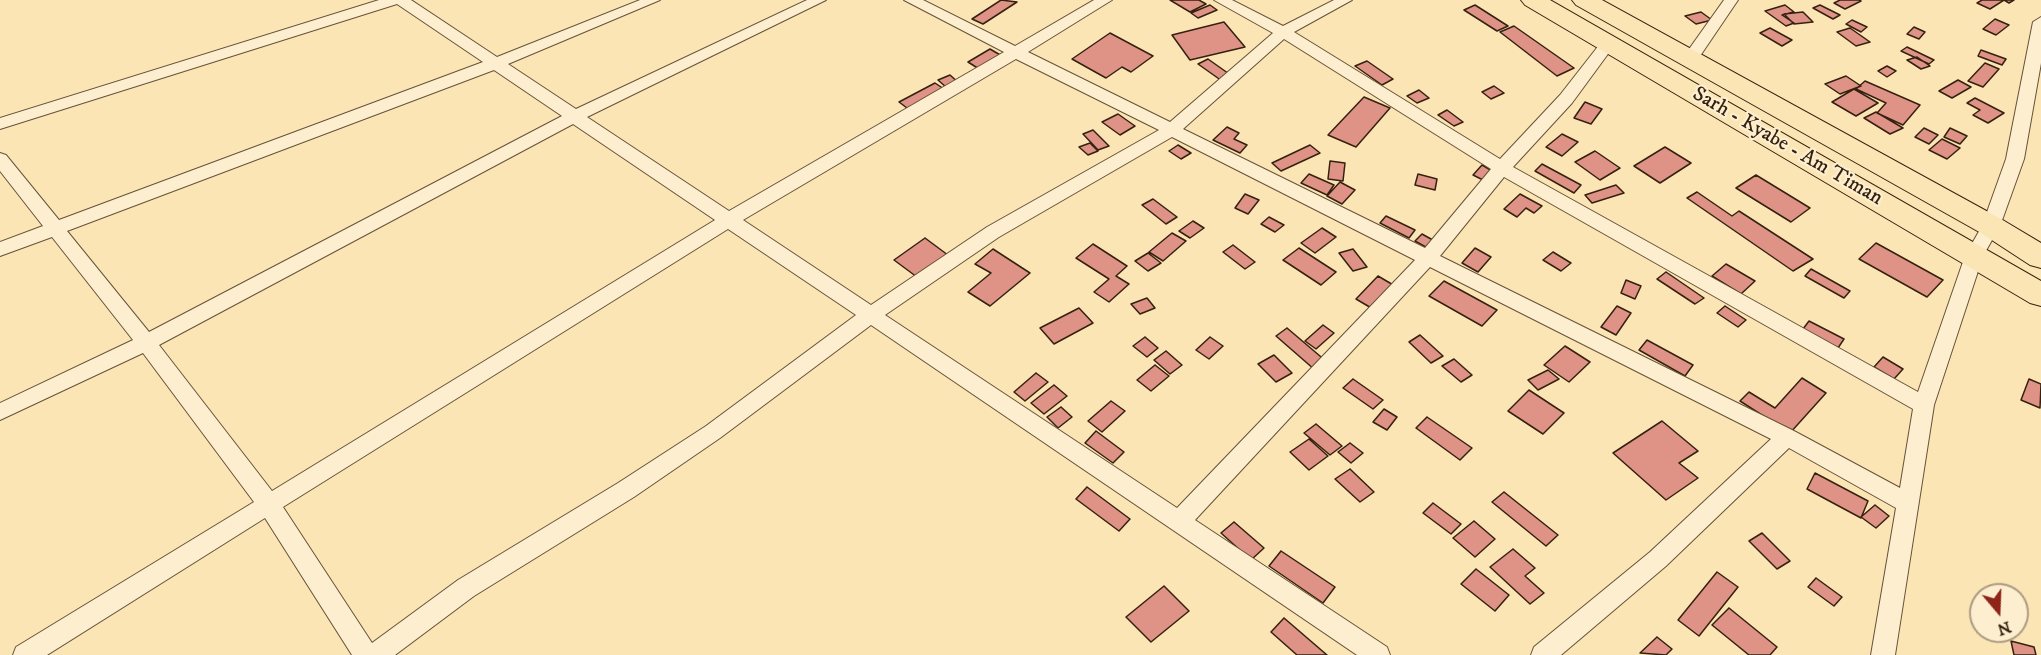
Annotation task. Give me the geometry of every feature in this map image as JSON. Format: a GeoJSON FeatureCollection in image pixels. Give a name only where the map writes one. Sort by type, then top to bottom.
{"type":"FeatureCollection","features":[{"type":"Feature","properties":{"kind":"highway","name":"Sarh - Kyabe - Am Timan"},"geometry":{"type":"LineString","coordinates":[[1533,0],[2041,295]]}},
{"type":"Feature","properties":{"kind":"highway","name":"Sarh - Kyabe - Am Timan"},"geometry":{"type":"LineString","coordinates":[[1584,0],[1991,226],[2041,257]]}},
{"type":"Feature","properties":{"kind":"street"},"geometry":{"type":"LineString","coordinates":[[0,124],[394,0]]}},
{"type":"Feature","properties":{"kind":"street"},"geometry":{"type":"LineString","coordinates":[[401,0],[573,117],[730,219],[869,316],[1180,520],[1378,655]]}},
{"type":"Feature","properties":{"kind":"street"},"geometry":{"type":"LineString","coordinates":[[0,249],[494,64],[653,0]]}},
{"type":"Feature","properties":{"kind":"street"},"geometry":{"type":"LineString","coordinates":[[0,412],[146,343],[573,117],[819,0]]}},
{"type":"Feature","properties":{"kind":"street"},"geometry":{"type":"LineString","coordinates":[[911,0],[1787,437],[1909,504]]}},
{"type":"Feature","properties":{"kind":"street"},"geometry":{"type":"LineString","coordinates":[[25,655],[730,219],[1105,0]]}},
{"type":"Feature","properties":{"kind":"street"},"geometry":{"type":"LineString","coordinates":[[1221,0],[1283,32],[1502,168],[1924,405]]}},
{"type":"Feature","properties":{"kind":"street"},"geometry":{"type":"LineString","coordinates":[[376,655],[465,588],[626,490],[713,432],[869,316],[993,232],[1172,130],[1283,32],[1345,0]]}},
{"type":"Feature","properties":{"kind":"street"},"geometry":{"type":"LineString","coordinates":[[1690,59],[1731,0]]}},
{"type":"Feature","properties":{"kind":"street"},"geometry":{"type":"LineString","coordinates":[[1882,655],[1924,405],[1974,256],[1991,226],[2015,159],[2041,22]]}},
{"type":"Feature","properties":{"kind":"street"},"geometry":{"type":"LineString","coordinates":[[1180,520],[1427,259],[1502,168],[1566,99],[1608,44]]}},
{"type":"Feature","properties":{"kind":"street"},"geometry":{"type":"LineString","coordinates":[[0,159],[146,343],[268,503],[366,655]]}},
{"type":"Feature","properties":{"kind":"street"},"geometry":{"type":"LineString","coordinates":[[1543,655],[1658,559],[1787,437]]}},
{"type":"Feature","properties":{"kind":"building"},"geometry":{"type":"Polygon","coordinates":[[[1001,0],[1017,2],[983,24],[972,19],[1001,0]]]}},
{"type":"Feature","properties":{"kind":"building"},"geometry":{"type":"Polygon","coordinates":[[[1170,0],[1199,0],[1206,4],[1190,12],[1170,0]]]}},
{"type":"Feature","properties":{"kind":"building"},"geometry":{"type":"Polygon","coordinates":[[[1840,0],[1861,1],[1845,9],[1834,3],[1840,0]]]}},
{"type":"Feature","properties":{"kind":"building"},"geometry":{"type":"Polygon","coordinates":[[[1982,0],[2004,0],[1990,9],[1977,3],[1982,0]]]}},
{"type":"Feature","properties":{"kind":"building"},"geometry":{"type":"Polygon","coordinates":[[[1210,5],[1217,10],[1198,18],[1191,13],[1210,5]]]}},
{"type":"Feature","properties":{"kind":"building"},"geometry":{"type":"Polygon","coordinates":[[[1475,5],[1508,26],[1497,31],[1464,10],[1475,5]]]}},
{"type":"Feature","properties":{"kind":"building"},"geometry":{"type":"Polygon","coordinates":[[[1785,5],[1794,12],[1782,15],[1794,23],[1786,26],[1765,11],[1785,5]]]}},
{"type":"Feature","properties":{"kind":"building"},"geometry":{"type":"Polygon","coordinates":[[[1820,5],[1840,15],[1833,19],[1813,8],[1820,5]]]}},
{"type":"Feature","properties":{"kind":"building"},"geometry":{"type":"Polygon","coordinates":[[[1701,12],[1712,20],[1696,24],[1685,16],[1701,12]]]}},
{"type":"Feature","properties":{"kind":"building"},"geometry":{"type":"Polygon","coordinates":[[[1803,12],[1813,22],[1794,24],[1784,14],[1803,12]]]}},
{"type":"Feature","properties":{"kind":"building"},"geometry":{"type":"Polygon","coordinates":[[[1995,19],[2009,25],[1996,35],[1983,29],[1995,19]]]}},
{"type":"Feature","properties":{"kind":"building"},"geometry":{"type":"Polygon","coordinates":[[[1852,20],[1867,27],[1861,32],[1846,24],[1852,20]]]}},
{"type":"Feature","properties":{"kind":"building"},"geometry":{"type":"Polygon","coordinates":[[[1224,22],[1245,47],[1190,60],[1172,35],[1224,22]]]}},
{"type":"Feature","properties":{"kind":"building"},"geometry":{"type":"Polygon","coordinates":[[[1514,26],[1574,68],[1557,76],[1500,32],[1514,26]]]}},
{"type":"Feature","properties":{"kind":"building"},"geometry":{"type":"Polygon","coordinates":[[[1914,27],[1925,32],[1919,39],[1907,34],[1914,27]]]}},
{"type":"Feature","properties":{"kind":"building"},"geometry":{"type":"Polygon","coordinates":[[[1770,28],[1792,40],[1782,46],[1760,33],[1770,28]]]}},
{"type":"Feature","properties":{"kind":"building"},"geometry":{"type":"Polygon","coordinates":[[[1850,28],[1870,42],[1856,46],[1837,32],[1850,28]]]}},
{"type":"Feature","properties":{"kind":"building"},"geometry":{"type":"Polygon","coordinates":[[[1110,33],[1153,56],[1131,72],[1122,67],[1106,78],[1072,59],[1110,33]]]}},
{"type":"Feature","properties":{"kind":"building"},"geometry":{"type":"Polygon","coordinates":[[[1907,47],[1934,60],[1929,64],[1901,51],[1907,47]]]}},
{"type":"Feature","properties":{"kind":"building"},"geometry":{"type":"Polygon","coordinates":[[[990,49],[1002,56],[979,69],[968,62],[990,49]]]}},
{"type":"Feature","properties":{"kind":"building"},"geometry":{"type":"Polygon","coordinates":[[[1981,50],[2006,59],[2002,65],[1978,56],[1981,50]]]}},
{"type":"Feature","properties":{"kind":"building"},"geometry":{"type":"Polygon","coordinates":[[[1917,57],[1930,66],[1921,69],[1907,60],[1917,57]]]}},
{"type":"Feature","properties":{"kind":"building"},"geometry":{"type":"Polygon","coordinates":[[[1208,59],[1232,76],[1222,81],[1198,64],[1208,59]]]}},
{"type":"Feature","properties":{"kind":"building"},"geometry":{"type":"Polygon","coordinates":[[[1367,61],[1393,79],[1382,85],[1355,66],[1367,61]]]}},
{"type":"Feature","properties":{"kind":"building"},"geometry":{"type":"Polygon","coordinates":[[[1985,63],[1999,69],[1983,87],[1968,81],[1985,63]]]}},
{"type":"Feature","properties":{"kind":"building"},"geometry":{"type":"Polygon","coordinates":[[[1887,66],[1896,71],[1887,77],[1878,71],[1887,66]]]}},
{"type":"Feature","properties":{"kind":"building"},"geometry":{"type":"Polygon","coordinates":[[[950,75],[959,83],[947,88],[938,80],[950,75]]]}},
{"type":"Feature","properties":{"kind":"building"},"geometry":{"type":"Polygon","coordinates":[[[1846,76],[1861,86],[1840,94],[1825,84],[1846,76]]]}},
{"type":"Feature","properties":{"kind":"building"},"geometry":{"type":"Polygon","coordinates":[[[1958,80],[1971,87],[1952,98],[1939,91],[1958,80]]]}},
{"type":"Feature","properties":{"kind":"building"},"geometry":{"type":"Polygon","coordinates":[[[1865,81],[1920,105],[1903,125],[1877,113],[1886,103],[1856,89],[1865,81]]]}},
{"type":"Feature","properties":{"kind":"building"},"geometry":{"type":"Polygon","coordinates":[[[935,83],[947,91],[911,111],[899,102],[935,83]]]}},
{"type":"Feature","properties":{"kind":"building"},"geometry":{"type":"Polygon","coordinates":[[[1494,86],[1504,93],[1491,99],[1482,92],[1494,86]]]}},
{"type":"Feature","properties":{"kind":"building"},"geometry":{"type":"Polygon","coordinates":[[[1854,89],[1878,103],[1856,116],[1832,102],[1854,89]]]}},
{"type":"Feature","properties":{"kind":"building"},"geometry":{"type":"Polygon","coordinates":[[[1419,90],[1429,98],[1417,103],[1407,96],[1419,90]]]}},
{"type":"Feature","properties":{"kind":"building"},"geometry":{"type":"Polygon","coordinates":[[[1364,97],[1390,108],[1356,147],[1328,135],[1364,97]]]}},
{"type":"Feature","properties":{"kind":"building"},"geometry":{"type":"Polygon","coordinates":[[[1975,98],[2004,113],[1988,123],[1973,115],[1980,110],[1967,103],[1975,98]]]}},
{"type":"Feature","properties":{"kind":"building"},"geometry":{"type":"Polygon","coordinates":[[[1585,102],[1602,109],[1591,124],[1574,118],[1585,102]]]}},
{"type":"Feature","properties":{"kind":"building"},"geometry":{"type":"Polygon","coordinates":[[[1447,110],[1463,122],[1454,126],[1438,115],[1447,110]]]}},
{"type":"Feature","properties":{"kind":"building"},"geometry":{"type":"Polygon","coordinates":[[[1876,112],[1903,128],[1890,134],[1864,118],[1876,112]]]}},
{"type":"Feature","properties":{"kind":"building"},"geometry":{"type":"Polygon","coordinates":[[[1118,114],[1135,126],[1120,135],[1102,122],[1118,114]]]}},
{"type":"Feature","properties":{"kind":"building"},"geometry":{"type":"Polygon","coordinates":[[[1227,127],[1239,133],[1234,139],[1247,145],[1240,153],[1213,140],[1227,127]]]}},
{"type":"Feature","properties":{"kind":"building"},"geometry":{"type":"Polygon","coordinates":[[[1924,128],[1938,135],[1929,144],[1915,137],[1924,128]]]}},
{"type":"Feature","properties":{"kind":"building"},"geometry":{"type":"Polygon","coordinates":[[[1950,128],[1967,136],[1960,144],[1944,137],[1950,128]]]}},
{"type":"Feature","properties":{"kind":"building"},"geometry":{"type":"Polygon","coordinates":[[[1093,130],[1109,146],[1098,150],[1083,134],[1093,130]]]}},
{"type":"Feature","properties":{"kind":"building"},"geometry":{"type":"Polygon","coordinates":[[[1562,134],[1578,142],[1562,156],[1546,147],[1562,134]]]}},
{"type":"Feature","properties":{"kind":"building"},"geometry":{"type":"Polygon","coordinates":[[[1942,139],[1960,148],[1947,159],[1929,150],[1942,139]]]}},
{"type":"Feature","properties":{"kind":"building"},"geometry":{"type":"Polygon","coordinates":[[[1090,143],[1098,151],[1088,155],[1079,147],[1090,143]]]}},
{"type":"Feature","properties":{"kind":"building"},"geometry":{"type":"Polygon","coordinates":[[[1178,145],[1191,153],[1181,159],[1169,151],[1178,145]]]}},
{"type":"Feature","properties":{"kind":"building"},"geometry":{"type":"Polygon","coordinates":[[[1310,145],[1320,153],[1281,171],[1272,163],[1310,145]]]}},
{"type":"Feature","properties":{"kind":"building"},"geometry":{"type":"Polygon","coordinates":[[[1665,147],[1691,163],[1660,183],[1634,166],[1665,147]]]}},
{"type":"Feature","properties":{"kind":"building"},"geometry":{"type":"Polygon","coordinates":[[[1595,151],[1620,168],[1600,180],[1575,162],[1595,151]]]}},
{"type":"Feature","properties":{"kind":"building"},"geometry":{"type":"Polygon","coordinates":[[[1330,161],[1345,163],[1343,181],[1328,179],[1330,161]]]}},
{"type":"Feature","properties":{"kind":"building"},"geometry":{"type":"Polygon","coordinates":[[[1542,164],[1581,185],[1574,193],[1535,171],[1542,164]]]}},
{"type":"Feature","properties":{"kind":"building"},"geometry":{"type":"Polygon","coordinates":[[[1482,165],[1494,172],[1485,181],[1473,175],[1482,165]]]}},
{"type":"Feature","properties":{"kind":"building"},"geometry":{"type":"Polygon","coordinates":[[[1309,174],[1334,185],[1327,195],[1301,183],[1309,174]]]}},
{"type":"Feature","properties":{"kind":"building"},"geometry":{"type":"Polygon","coordinates":[[[1418,174],[1437,179],[1435,190],[1415,185],[1418,174]]]}},
{"type":"Feature","properties":{"kind":"building"},"geometry":{"type":"Polygon","coordinates":[[[1756,175],[1810,208],[1791,222],[1736,188],[1756,175]]]}},
{"type":"Feature","properties":{"kind":"building"},"geometry":{"type":"Polygon","coordinates":[[[1340,182],[1355,190],[1342,204],[1327,196],[1340,182]]]}},
{"type":"Feature","properties":{"kind":"building"},"geometry":{"type":"Polygon","coordinates":[[[1616,185],[1624,193],[1592,203],[1585,195],[1616,185]]]}},
{"type":"Feature","properties":{"kind":"building"},"geometry":{"type":"Polygon","coordinates":[[[1697,192],[1732,216],[1739,211],[1813,259],[1793,271],[1687,198],[1697,192]]]}},
{"type":"Feature","properties":{"kind":"building"},"geometry":{"type":"Polygon","coordinates":[[[1245,194],[1259,200],[1248,214],[1235,208],[1245,194]]]}},
{"type":"Feature","properties":{"kind":"building"},"geometry":{"type":"Polygon","coordinates":[[[1520,194],[1542,206],[1534,213],[1526,208],[1517,217],[1504,209],[1520,194]]]}},
{"type":"Feature","properties":{"kind":"building"},"geometry":{"type":"Polygon","coordinates":[[[1153,199],[1177,217],[1166,224],[1142,205],[1153,199]]]}},
{"type":"Feature","properties":{"kind":"building"},"geometry":{"type":"Polygon","coordinates":[[[1386,216],[1415,230],[1409,238],[1380,223],[1386,216]]]}},
{"type":"Feature","properties":{"kind":"building"},"geometry":{"type":"Polygon","coordinates":[[[1269,217],[1284,225],[1275,232],[1261,224],[1269,217]]]}},
{"type":"Feature","properties":{"kind":"building"},"geometry":{"type":"Polygon","coordinates":[[[1193,221],[1204,228],[1190,238],[1179,231],[1193,221]]]}},
{"type":"Feature","properties":{"kind":"building"},"geometry":{"type":"Polygon","coordinates":[[[1322,228],[1336,237],[1315,253],[1301,243],[1322,228]]]}},
{"type":"Feature","properties":{"kind":"building"},"geometry":{"type":"Polygon","coordinates":[[[1172,233],[1186,241],[1163,261],[1149,252],[1172,233]]]}},
{"type":"Feature","properties":{"kind":"building"},"geometry":{"type":"Polygon","coordinates":[[[1422,234],[1440,244],[1433,251],[1415,241],[1422,234]]]}},
{"type":"Feature","properties":{"kind":"building"},"geometry":{"type":"Polygon","coordinates":[[[925,238],[956,261],[925,283],[894,260],[925,238]]]}},
{"type":"Feature","properties":{"kind":"building"},"geometry":{"type":"Polygon","coordinates":[[[1876,243],[1943,280],[1927,297],[1859,259],[1876,243]]]}},
{"type":"Feature","properties":{"kind":"building"},"geometry":{"type":"Polygon","coordinates":[[[1093,244],[1127,266],[1116,276],[1129,284],[1109,302],[1094,292],[1109,279],[1076,258],[1093,244]]]}},
{"type":"Feature","properties":{"kind":"building"},"geometry":{"type":"Polygon","coordinates":[[[1233,245],[1255,262],[1245,269],[1223,252],[1233,245]]]}},
{"type":"Feature","properties":{"kind":"building"},"geometry":{"type":"Polygon","coordinates":[[[1299,248],[1336,272],[1321,285],[1283,260],[1299,248]]]}},
{"type":"Feature","properties":{"kind":"building"},"geometry":{"type":"Polygon","coordinates":[[[1475,248],[1491,257],[1478,272],[1462,263],[1475,248]]]}},
{"type":"Feature","properties":{"kind":"building"},"geometry":{"type":"Polygon","coordinates":[[[993,249],[1030,273],[990,306],[968,292],[991,273],[975,264],[993,249]]]}},
{"type":"Feature","properties":{"kind":"building"},"geometry":{"type":"Polygon","coordinates":[[[1353,249],[1367,267],[1353,271],[1339,253],[1353,249]]]}},
{"type":"Feature","properties":{"kind":"building"},"geometry":{"type":"Polygon","coordinates":[[[1553,252],[1571,263],[1561,271],[1543,260],[1553,252]]]}},
{"type":"Feature","properties":{"kind":"building"},"geometry":{"type":"Polygon","coordinates":[[[1148,253],[1161,263],[1148,271],[1135,261],[1148,253]]]}},
{"type":"Feature","properties":{"kind":"building"},"geometry":{"type":"Polygon","coordinates":[[[1726,264],[1755,281],[1741,294],[1712,276],[1726,264]]]}},
{"type":"Feature","properties":{"kind":"building"},"geometry":{"type":"Polygon","coordinates":[[[1811,269],[1850,291],[1844,298],[1805,276],[1811,269]]]}},
{"type":"Feature","properties":{"kind":"building"},"geometry":{"type":"Polygon","coordinates":[[[1666,272],[1704,298],[1695,304],[1657,279],[1666,272]]]}},
{"type":"Feature","properties":{"kind":"building"},"geometry":{"type":"Polygon","coordinates":[[[1378,276],[1395,286],[1373,309],[1356,299],[1378,276]]]}},
{"type":"Feature","properties":{"kind":"building"},"geometry":{"type":"Polygon","coordinates":[[[1626,280],[1641,286],[1635,299],[1621,293],[1626,280]]]}},
{"type":"Feature","properties":{"kind":"building"},"geometry":{"type":"Polygon","coordinates":[[[1444,281],[1497,310],[1482,326],[1429,296],[1444,281]]]}},
{"type":"Feature","properties":{"kind":"building"},"geometry":{"type":"Polygon","coordinates":[[[1147,298],[1155,308],[1140,314],[1131,304],[1147,298]]]}},
{"type":"Feature","properties":{"kind":"building"},"geometry":{"type":"Polygon","coordinates":[[[1617,306],[1631,313],[1616,335],[1601,327],[1617,306]]]}},
{"type":"Feature","properties":{"kind":"building"},"geometry":{"type":"Polygon","coordinates":[[[1725,306],[1746,320],[1738,327],[1717,313],[1725,306]]]}},
{"type":"Feature","properties":{"kind":"building"},"geometry":{"type":"Polygon","coordinates":[[[1079,308],[1093,323],[1054,344],[1040,328],[1079,308]]]}},
{"type":"Feature","properties":{"kind":"building"},"geometry":{"type":"Polygon","coordinates":[[[1809,321],[1844,339],[1838,348],[1803,329],[1809,321]]]}},
{"type":"Feature","properties":{"kind":"building"},"geometry":{"type":"Polygon","coordinates":[[[1323,325],[1334,333],[1316,349],[1305,341],[1323,325]]]}},
{"type":"Feature","properties":{"kind":"building"},"geometry":{"type":"Polygon","coordinates":[[[1287,328],[1327,362],[1315,370],[1276,336],[1287,328]]]}},
{"type":"Feature","properties":{"kind":"building"},"geometry":{"type":"Polygon","coordinates":[[[1420,335],[1443,356],[1431,363],[1409,342],[1420,335]]]}},
{"type":"Feature","properties":{"kind":"building"},"geometry":{"type":"Polygon","coordinates":[[[1145,337],[1158,348],[1147,357],[1133,346],[1145,337]]]}},
{"type":"Feature","properties":{"kind":"building"},"geometry":{"type":"Polygon","coordinates":[[[1210,337],[1223,346],[1209,359],[1196,350],[1210,337]]]}},
{"type":"Feature","properties":{"kind":"building"},"geometry":{"type":"Polygon","coordinates":[[[1647,340],[1693,365],[1685,376],[1639,350],[1647,340]]]}},
{"type":"Feature","properties":{"kind":"building"},"geometry":{"type":"Polygon","coordinates":[[[1565,346],[1590,362],[1569,382],[1544,365],[1565,346]]]}},
{"type":"Feature","properties":{"kind":"building"},"geometry":{"type":"Polygon","coordinates":[[[1166,351],[1182,365],[1170,374],[1154,360],[1166,351]]]}},
{"type":"Feature","properties":{"kind":"building"},"geometry":{"type":"Polygon","coordinates":[[[1274,355],[1292,373],[1276,382],[1258,364],[1274,355]]]}},
{"type":"Feature","properties":{"kind":"building"},"geometry":{"type":"Polygon","coordinates":[[[1883,357],[1903,369],[1894,379],[1874,367],[1883,357]]]}},
{"type":"Feature","properties":{"kind":"building"},"geometry":{"type":"Polygon","coordinates":[[[1454,359],[1472,375],[1461,382],[1442,366],[1454,359]]]}},
{"type":"Feature","properties":{"kind":"building"},"geometry":{"type":"Polygon","coordinates":[[[1155,365],[1169,376],[1151,391],[1137,380],[1155,365]]]}},
{"type":"Feature","properties":{"kind":"building"},"geometry":{"type":"Polygon","coordinates":[[[1548,370],[1559,379],[1538,390],[1528,380],[1548,370]]]}},
{"type":"Feature","properties":{"kind":"building"},"geometry":{"type":"Polygon","coordinates":[[[1036,373],[1048,382],[1025,401],[1014,392],[1036,373]]]}},
{"type":"Feature","properties":{"kind":"building"},"geometry":{"type":"Polygon","coordinates":[[[1802,378],[1826,393],[1790,433],[1740,401],[1749,392],[1775,408],[1802,378]]]}},
{"type":"Feature","properties":{"kind":"building"},"geometry":{"type":"Polygon","coordinates":[[[1353,379],[1383,400],[1373,409],[1343,388],[1353,379]]]}},
{"type":"Feature","properties":{"kind":"building"},"geometry":{"type":"Polygon","coordinates":[[[2029,379],[2041,384],[2040,408],[2021,400],[2029,379]]]}},
{"type":"Feature","properties":{"kind":"building"},"geometry":{"type":"Polygon","coordinates":[[[1054,385],[1067,396],[1044,414],[1031,403],[1054,385]]]}},
{"type":"Feature","properties":{"kind":"building"},"geometry":{"type":"Polygon","coordinates":[[[1529,390],[1564,413],[1543,434],[1508,411],[1529,390]]]}},
{"type":"Feature","properties":{"kind":"building"},"geometry":{"type":"Polygon","coordinates":[[[1111,401],[1125,411],[1102,432],[1088,421],[1111,401]]]}},
{"type":"Feature","properties":{"kind":"building"},"geometry":{"type":"Polygon","coordinates":[[[1061,407],[1072,417],[1058,428],[1047,417],[1061,407]]]}},
{"type":"Feature","properties":{"kind":"building"},"geometry":{"type":"Polygon","coordinates":[[[1384,409],[1397,417],[1387,430],[1373,422],[1384,409]]]}},
{"type":"Feature","properties":{"kind":"building"},"geometry":{"type":"Polygon","coordinates":[[[1427,417],[1472,448],[1460,460],[1416,428],[1427,417]]]}},
{"type":"Feature","properties":{"kind":"building"},"geometry":{"type":"Polygon","coordinates":[[[1662,421],[1698,451],[1679,463],[1698,478],[1666,500],[1613,453],[1662,421]]]}},
{"type":"Feature","properties":{"kind":"building"},"geometry":{"type":"Polygon","coordinates":[[[1316,424],[1342,446],[1330,455],[1304,433],[1316,424]]]}},
{"type":"Feature","properties":{"kind":"building"},"geometry":{"type":"Polygon","coordinates":[[[1096,431],[1124,452],[1113,463],[1085,443],[1096,431]]]}},
{"type":"Feature","properties":{"kind":"building"},"geometry":{"type":"Polygon","coordinates":[[[1309,439],[1328,456],[1309,470],[1290,452],[1309,439]]]}},
{"type":"Feature","properties":{"kind":"building"},"geometry":{"type":"Polygon","coordinates":[[[1350,443],[1363,453],[1351,463],[1338,452],[1350,443]]]}},
{"type":"Feature","properties":{"kind":"building"},"geometry":{"type":"Polygon","coordinates":[[[1350,469],[1374,492],[1360,502],[1335,479],[1350,469]]]}},
{"type":"Feature","properties":{"kind":"building"},"geometry":{"type":"Polygon","coordinates":[[[1815,473],[1868,501],[1861,518],[1807,489],[1815,473]]]}},
{"type":"Feature","properties":{"kind":"building"},"geometry":{"type":"Polygon","coordinates":[[[1087,487],[1130,519],[1119,531],[1076,499],[1087,487]]]}},
{"type":"Feature","properties":{"kind":"building"},"geometry":{"type":"Polygon","coordinates":[[[1504,492],[1558,535],[1546,546],[1492,502],[1504,492]]]}},
{"type":"Feature","properties":{"kind":"building"},"geometry":{"type":"Polygon","coordinates":[[[1433,503],[1461,524],[1451,534],[1423,513],[1433,503]]]}},
{"type":"Feature","properties":{"kind":"building"},"geometry":{"type":"Polygon","coordinates":[[[1875,505],[1889,516],[1876,528],[1861,517],[1875,505]]]}},
{"type":"Feature","properties":{"kind":"building"},"geometry":{"type":"Polygon","coordinates":[[[1474,521],[1495,539],[1475,557],[1453,538],[1474,521]]]}},
{"type":"Feature","properties":{"kind":"building"},"geometry":{"type":"Polygon","coordinates":[[[1234,522],[1264,548],[1251,560],[1221,533],[1234,522]]]}},
{"type":"Feature","properties":{"kind":"building"},"geometry":{"type":"Polygon","coordinates":[[[1762,533],[1790,561],[1777,569],[1749,541],[1762,533]]]}},
{"type":"Feature","properties":{"kind":"building"},"geometry":{"type":"Polygon","coordinates":[[[1513,549],[1535,568],[1525,576],[1544,593],[1530,604],[1490,567],[1513,549]]]}},
{"type":"Feature","properties":{"kind":"building"},"geometry":{"type":"Polygon","coordinates":[[[1281,551],[1335,587],[1323,603],[1269,566],[1281,551]]]}},
{"type":"Feature","properties":{"kind":"building"},"geometry":{"type":"Polygon","coordinates":[[[1476,569],[1509,595],[1495,611],[1461,584],[1476,569]]]}},
{"type":"Feature","properties":{"kind":"building"},"geometry":{"type":"Polygon","coordinates":[[[1717,572],[1738,587],[1699,636],[1678,620],[1717,572]]]}},
{"type":"Feature","properties":{"kind":"building"},"geometry":{"type":"Polygon","coordinates":[[[1816,578],[1842,597],[1834,606],[1808,587],[1816,578]]]}},
{"type":"Feature","properties":{"kind":"building"},"geometry":{"type":"Polygon","coordinates":[[[1164,586],[1189,611],[1151,642],[1126,617],[1164,586]]]}},
{"type":"Feature","properties":{"kind":"building"},"geometry":{"type":"Polygon","coordinates":[[[1729,608],[1777,647],[1770,655],[1749,655],[1712,625],[1729,608]]]}},
{"type":"Feature","properties":{"kind":"building"},"geometry":{"type":"Polygon","coordinates":[[[1284,618],[1327,655],[1297,655],[1271,632],[1284,618]]]}},
{"type":"Feature","properties":{"kind":"building"},"geometry":{"type":"Polygon","coordinates":[[[1657,637],[1672,649],[1666,655],[1640,653],[1657,637]]]}},
{"type":"Feature","properties":{"kind":"building"},"geometry":{"type":"Polygon","coordinates":[[[2011,643],[2034,647],[2036,655],[2014,655],[2011,643]]]}}]}
